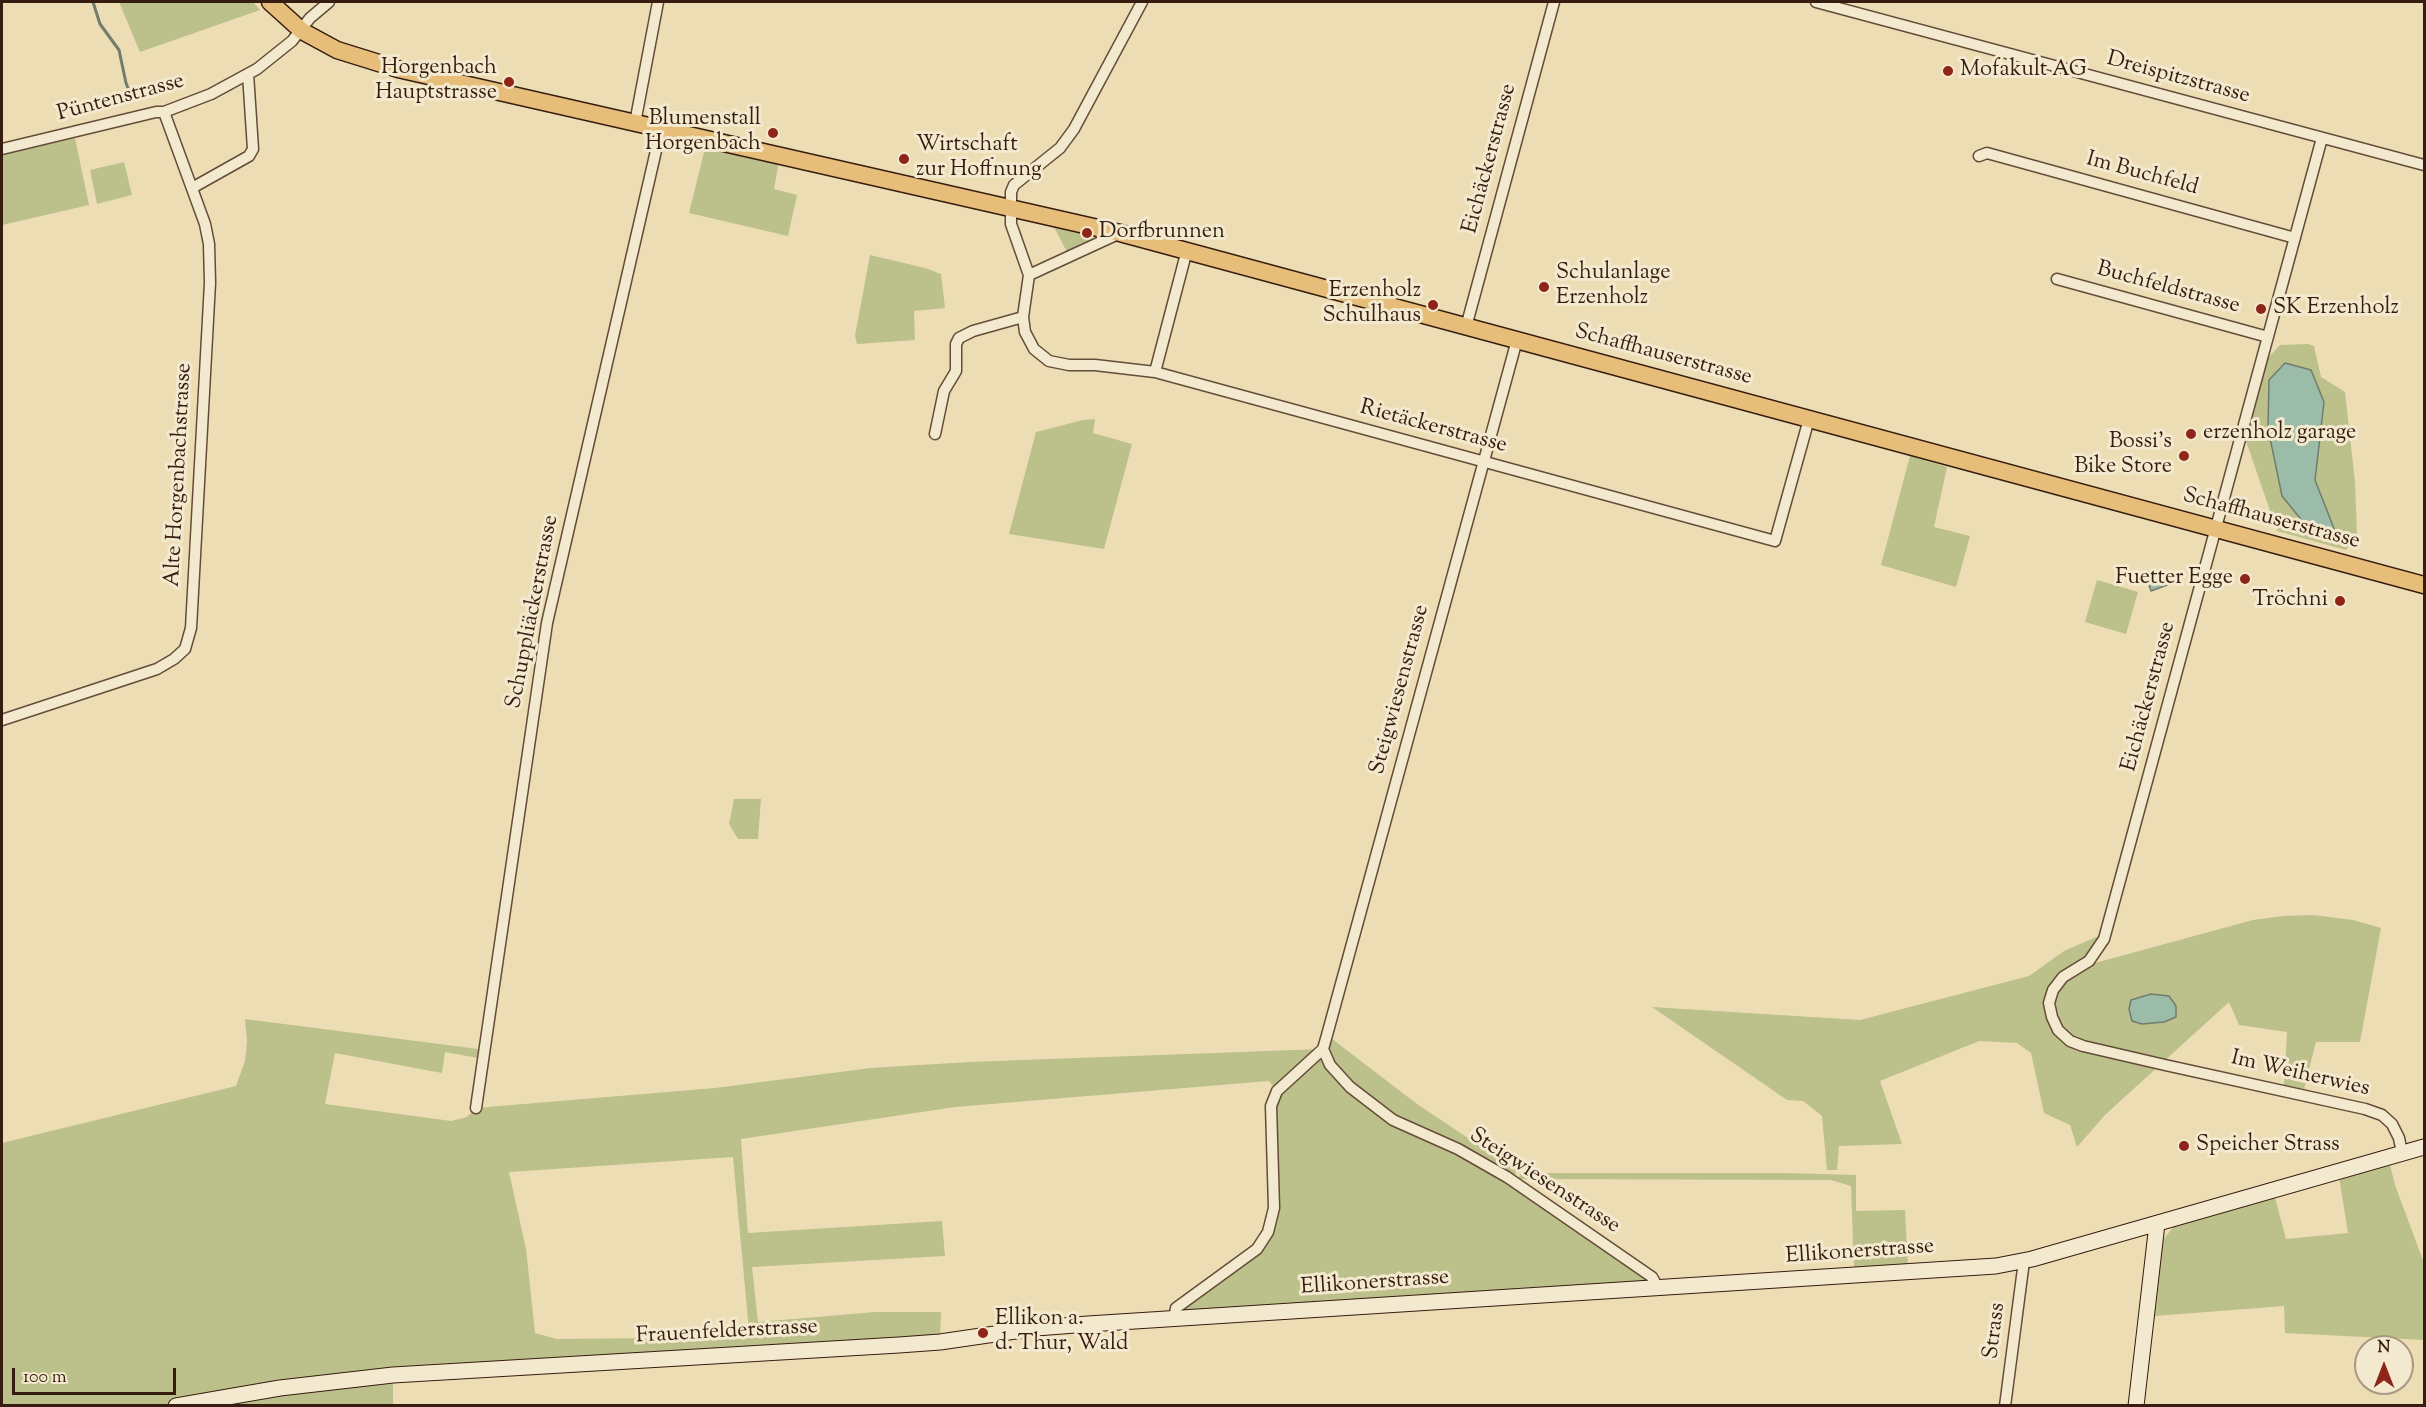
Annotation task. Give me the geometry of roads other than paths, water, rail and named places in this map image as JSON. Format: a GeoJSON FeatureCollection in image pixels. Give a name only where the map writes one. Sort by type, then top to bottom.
{"type":"FeatureCollection","features":[{"type":"Feature","properties":{"kind":"main road","name":"Schaffhauserstrasse"},"geometry":{"type":"LineString","coordinates":[[270,2],[302,31],[337,50],[398,69],[1187,250],[2424,585]]}},
{"type":"Feature","properties":{"kind":"street"},"geometry":{"type":"LineString","coordinates":[[302,31],[310,18],[329,2]]}},
{"type":"Feature","properties":{"kind":"street"},"geometry":{"type":"LineString","coordinates":[[635,123],[658,2]]}},
{"type":"Feature","properties":{"kind":"street"},"geometry":{"type":"LineString","coordinates":[[1011,208],[1011,192],[1014,185],[1060,148],[1074,129],[1142,2]]}},
{"type":"Feature","properties":{"kind":"street","name":"Eichäckerstrasse"},"geometry":{"type":"LineString","coordinates":[[1466,327],[1554,2]]}},
{"type":"Feature","properties":{"kind":"street","name":"Dreispitzstrasse"},"geometry":{"type":"LineString","coordinates":[[1816,2],[2424,165]]}},
{"type":"Feature","properties":{"kind":"street","name":"Püntenstrasse"},"geometry":{"type":"LineString","coordinates":[[2,148],[164,112],[211,94],[257,69],[302,31]]}},
{"type":"Feature","properties":{"kind":"street"},"geometry":{"type":"LineString","coordinates":[[192,188],[249,156],[253,149],[248,74]]}},
{"type":"Feature","properties":{"kind":"street","name":"Alte Horgenbachstrasse"},"geometry":{"type":"LineString","coordinates":[[2,720],[157,669],[185,649],[192,617],[210,283],[209,244],[192,188],[164,112]]}},
{"type":"Feature","properties":{"kind":"street","name":"Schuppliäckerstrasse"},"geometry":{"type":"LineString","coordinates":[[476,1108],[547,623],[661,129]]}},
{"type":"Feature","properties":{"kind":"street","name":"Eichäckerstrasse"},"geometry":{"type":"LineString","coordinates":[[2165,1065],[2070,1041],[2058,1030],[2049,1003],[2053,990],[2062,977],[2089,961],[2104,939],[2322,138]]}},
{"type":"Feature","properties":{"kind":"street","name":"Im Buchfeld"},"geometry":{"type":"LineString","coordinates":[[1979,156],[1987,153],[2295,238]]}},
{"type":"Feature","properties":{"kind":"street","name":"Rietäckerstrasse"},"geometry":{"type":"LineString","coordinates":[[1011,208],[1011,224],[1029,275],[1023,317],[1025,332],[1034,349],[1049,361],[1069,365],[1095,365],[1155,372],[1775,541],[1809,419]]}},
{"type":"Feature","properties":{"kind":"street"},"geometry":{"type":"LineString","coordinates":[[1029,275],[1120,233]]}},
{"type":"Feature","properties":{"kind":"street"},"geometry":{"type":"LineString","coordinates":[[1155,372],[1187,250]]}},
{"type":"Feature","properties":{"kind":"street","name":"Buchfeldstrasse"},"geometry":{"type":"LineString","coordinates":[[2057,279],[2268,337]]}},
{"type":"Feature","properties":{"kind":"street"},"geometry":{"type":"LineString","coordinates":[[935,434],[944,391],[956,370],[956,344],[959,338],[1023,317]]}},
{"type":"Feature","properties":{"kind":"street","name":"Steigwiesenstrasse"},"geometry":{"type":"LineString","coordinates":[[1517,340],[1323,1049],[1330,1065],[1350,1088],[1393,1120],[1458,1149],[1507,1177],[1652,1277],[1658,1288]]}},
{"type":"Feature","properties":{"kind":"street"},"geometry":{"type":"LineString","coordinates":[[1174,1319],[1176,1308],[1257,1249],[1268,1232],[1274,1208],[1271,1106],[1282,1085],[1323,1049]]}},
{"type":"Feature","properties":{"kind":"street","name":"Im Weiherwies"},"geometry":{"type":"LineString","coordinates":[[2165,1065],[2366,1109],[2382,1115],[2392,1125],[2399,1138],[2402,1153]]}},
{"type":"Feature","properties":{"kind":"street","name":"Ellikonerstrasse"},"geometry":{"type":"LineString","coordinates":[[1282,1313],[1966,1268],[2024,1261],[2424,1147]]}},
{"type":"Feature","properties":{"kind":"street"},"geometry":{"type":"LineString","coordinates":[[2136,1406],[2157,1224]]}},
{"type":"Feature","properties":{"kind":"street","name":"Strass"},"geometry":{"type":"LineString","coordinates":[[2006,1406],[2024,1261]]}},
{"type":"Feature","properties":{"kind":"street","name":"Frauenfelderstrasse"},"geometry":{"type":"LineString","coordinates":[[176,1406],[336,1380],[909,1344],[1036,1328],[1282,1313]]}},
{"type":"Feature","properties":{"kind":"waterway"},"geometry":{"type":"LineString","coordinates":[[93,2],[100,24],[119,50],[131,96]]}},
{"type":"Feature","properties":{"kind":"place","name":"Mofakult AG"},"geometry":{"type":"Point","coordinates":[1948,71]}},
{"type":"Feature","properties":{"kind":"place","name":"Horgenbach Hauptstrasse"},"geometry":{"type":"Point","coordinates":[509,82]}},
{"type":"Feature","properties":{"kind":"place","name":"Blumenstall Horgenbach"},"geometry":{"type":"Point","coordinates":[773,133]}},
{"type":"Feature","properties":{"kind":"place","name":"Wirtschaft zur Hoffnung"},"geometry":{"type":"Point","coordinates":[904,159]}},
{"type":"Feature","properties":{"kind":"place","name":"Dorfbrunnen"},"geometry":{"type":"Point","coordinates":[1087,233]}},
{"type":"Feature","properties":{"kind":"place","name":"Schulanlage Erzenholz"},"geometry":{"type":"Point","coordinates":[1544,287]}},
{"type":"Feature","properties":{"kind":"place","name":"Erzenholz Schulhaus"},"geometry":{"type":"Point","coordinates":[1433,305]}},
{"type":"Feature","properties":{"kind":"place","name":"SK Erzenholz"},"geometry":{"type":"Point","coordinates":[2261,309]}},
{"type":"Feature","properties":{"kind":"place","name":"erzenholz garage"},"geometry":{"type":"Point","coordinates":[2191,434]}},
{"type":"Feature","properties":{"kind":"place","name":"Bossi's Bike Store"},"geometry":{"type":"Point","coordinates":[2184,456]}},
{"type":"Feature","properties":{"kind":"place","name":"Fuetter Egge"},"geometry":{"type":"Point","coordinates":[2245,579]}},
{"type":"Feature","properties":{"kind":"place","name":"Tröchni"},"geometry":{"type":"Point","coordinates":[2340,601]}},
{"type":"Feature","properties":{"kind":"place","name":"Speicher Strass"},"geometry":{"type":"Point","coordinates":[2184,1146]}},
{"type":"Feature","properties":{"kind":"place","name":"Ellikon a. d. Thur, Wald"},"geometry":{"type":"Point","coordinates":[983,1333]}}]}
